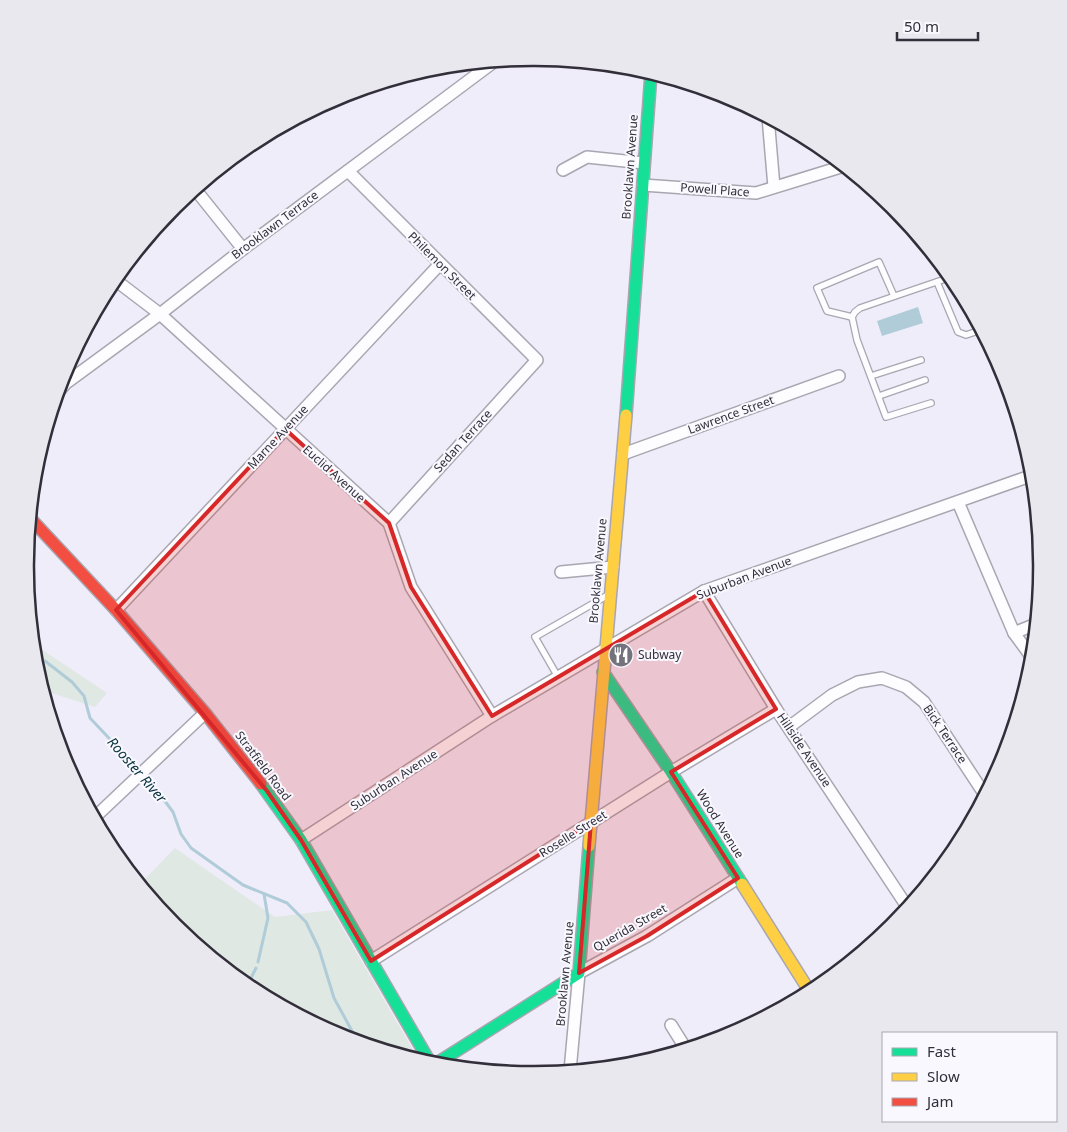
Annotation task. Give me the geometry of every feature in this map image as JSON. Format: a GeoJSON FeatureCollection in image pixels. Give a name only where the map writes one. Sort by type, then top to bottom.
{"type":"FeatureCollection","features":[{"type":"Feature","properties":{"kind":"street","name":"Brooklawn Terrace"},"geometry":{"type":"LineString","coordinates":[[70,380],[483,69]]}},
{"type":"Feature","properties":{"kind":"street","name":"Brooklawn Avenue"},"geometry":{"type":"LineString","coordinates":[[571,1064],[623,454],[650,80]]}},
{"type":"Feature","properties":{"kind":"street"},"geometry":{"type":"LineString","coordinates":[[769,125],[774,187]]}},
{"type":"Feature","properties":{"kind":"street"},"geometry":{"type":"LineString","coordinates":[[563,170],[587,157],[644,163]]}},
{"type":"Feature","properties":{"kind":"street","name":"Powell Place"},"geometry":{"type":"LineString","coordinates":[[643,185],[756,193],[836,168]]}},
{"type":"Feature","properties":{"kind":"street","name":"Philemon Street"},"geometry":{"type":"LineString","coordinates":[[348,171],[538,360]]}},
{"type":"Feature","properties":{"kind":"street"},"geometry":{"type":"LineString","coordinates":[[199,194],[243,249]]}},
{"type":"Feature","properties":{"kind":"street","name":"Marne Avenue"},"geometry":{"type":"LineString","coordinates":[[116,610],[440,264]]}},
{"type":"Feature","properties":{"kind":"street","name":"Euclid Avenue"},"geometry":{"type":"LineString","coordinates":[[121,284],[160,314],[388,523],[411,587],[492,716]]}},
{"type":"Feature","properties":{"kind":"street","name":"Sedan Terrace"},"geometry":{"type":"LineString","coordinates":[[388,523],[538,360]]}},
{"type":"Feature","properties":{"kind":"street","name":"Lawrence Street"},"geometry":{"type":"LineString","coordinates":[[623,454],[839,376]]}},
{"type":"Feature","properties":{"kind":"street","name":"Suburban Avenue"},"geometry":{"type":"LineString","coordinates":[[300,840],[492,716],[704,591],[1026,479]]}},
{"type":"Feature","properties":{"kind":"street"},"geometry":{"type":"LineString","coordinates":[[958,502],[1014,633],[1026,650]]}},
{"type":"Feature","properties":{"kind":"street","name":"Stratfield Road"},"geometry":{"type":"LineString","coordinates":[[36,524],[116,610],[205,713],[267,791],[300,840],[426,1054]]}},
{"type":"Feature","properties":{"kind":"street"},"geometry":{"type":"LineString","coordinates":[[561,572],[613,566]]}},
{"type":"Feature","properties":{"kind":"street","name":"Hillside Avenue"},"geometry":{"type":"LineString","coordinates":[[704,591],[776,709],[904,901]]}},
{"type":"Feature","properties":{"kind":"street"},"geometry":{"type":"LineString","coordinates":[[1014,633],[1029,627]]}},
{"type":"Feature","properties":{"kind":"street","name":"Wood Avenue"},"geometry":{"type":"LineString","coordinates":[[603,672],[670,772],[806,985]]}},
{"type":"Feature","properties":{"kind":"street","name":"Bick Terrace"},"geometry":{"type":"LineString","coordinates":[[789,726],[832,695],[858,682],[882,678],[906,687],[924,702],[981,789]]}},
{"type":"Feature","properties":{"kind":"street","name":"Roselle Street"},"geometry":{"type":"LineString","coordinates":[[371,961],[670,772],[776,709]]}},
{"type":"Feature","properties":{"kind":"street"},"geometry":{"type":"LineString","coordinates":[[99,813],[205,713]]}},
{"type":"Feature","properties":{"kind":"street","name":"Querida Street"},"geometry":{"type":"LineString","coordinates":[[443,1057],[579,973],[647,936],[738,878]]}},
{"type":"Feature","properties":{"kind":"street"},"geometry":{"type":"LineString","coordinates":[[670,1025],[682,1043]]}},
{"type":"Feature","properties":{"kind":"lane"},"geometry":{"type":"LineString","coordinates":[[852,317],[827,311],[817,288],[879,262],[894,296]]}},
{"type":"Feature","properties":{"kind":"lane"},"geometry":{"type":"LineString","coordinates":[[931,403],[886,417],[857,340],[852,317],[860,308],[943,280]]}},
{"type":"Feature","properties":{"kind":"lane"},"geometry":{"type":"LineString","coordinates":[[937,282],[958,332],[966,335],[975,332]]}},
{"type":"Feature","properties":{"kind":"lane"},"geometry":{"type":"LineString","coordinates":[[871,376],[921,360]]}},
{"type":"Feature","properties":{"kind":"lane"},"geometry":{"type":"LineString","coordinates":[[879,396],[925,380]]}},
{"type":"Feature","properties":{"kind":"lane"},"geometry":{"type":"LineString","coordinates":[[558,677],[535,637],[610,594]]}},
{"type":"Feature","properties":{"kind":"highlighted area"},"geometry":{"type":"Polygon","coordinates":[[[285,429],[389,523],[411,587],[492,716],[704,591],[776,709],[671,772],[738,878],[647,936],[579,973],[591,822],[371,961],[301,840],[267,791],[116,610],[285,429]]]}},
{"type":"Feature","properties":{"kind":"shaded area"},"geometry":{"type":"Polygon","coordinates":[[[41,649],[107,693],[95,707],[50,693],[41,649]]]}},
{"type":"Feature","properties":{"kind":"shaded area"},"geometry":{"type":"Polygon","coordinates":[[[175,848],[275,917],[332,910],[414,1051],[342,1028],[312,1014],[256,982],[204,942],[158,896],[145,879],[175,848]]]}},
{"type":"Feature","properties":{"kind":"water"},"geometry":{"type":"Polygon","coordinates":[[[918,307],[923,323],[882,336],[877,321],[918,307]]]}},
{"type":"Feature","properties":{"kind":"waterway","name":"Rooster River"},"geometry":{"type":"LineString","coordinates":[[43,661],[72,682],[84,696],[90,718],[153,785],[173,812],[181,834],[191,848],[243,885],[287,903],[306,922],[319,949],[334,998],[352,1032]]}},
{"type":"Feature","properties":{"kind":"waterway"},"geometry":{"type":"LineString","coordinates":[[258,962],[268,918],[264,894]]}},
{"type":"Feature","properties":{"kind":"waterway"},"geometry":{"type":"LineString","coordinates":[[251,978],[256,968]]}},
{"type":"Feature","properties":{"kind":"traffic: fast"},"geometry":{"type":"LineString","coordinates":[[626,415],[650,80]]}},
{"type":"Feature","properties":{"kind":"traffic: fast"},"geometry":{"type":"LineString","coordinates":[[603,672],[671,772],[742,884]]}},
{"type":"Feature","properties":{"kind":"traffic: fast"},"geometry":{"type":"LineString","coordinates":[[261,784],[301,840],[425,1054]]}},
{"type":"Feature","properties":{"kind":"traffic: fast"},"geometry":{"type":"LineString","coordinates":[[446,1058],[579,973],[589,846]]}},
{"type":"Feature","properties":{"kind":"traffic: slow"},"geometry":{"type":"LineString","coordinates":[[589,846],[626,415]]}},
{"type":"Feature","properties":{"kind":"traffic: slow"},"geometry":{"type":"LineString","coordinates":[[742,884],[806,985]]}},
{"type":"Feature","properties":{"kind":"traffic: jam"},"geometry":{"type":"LineString","coordinates":[[36,524],[116,610],[205,713],[261,784]]}},
{"type":"Feature","properties":{"kind":"place","name":"Subway"},"geometry":{"type":"Point","coordinates":[621,655]}}]}
